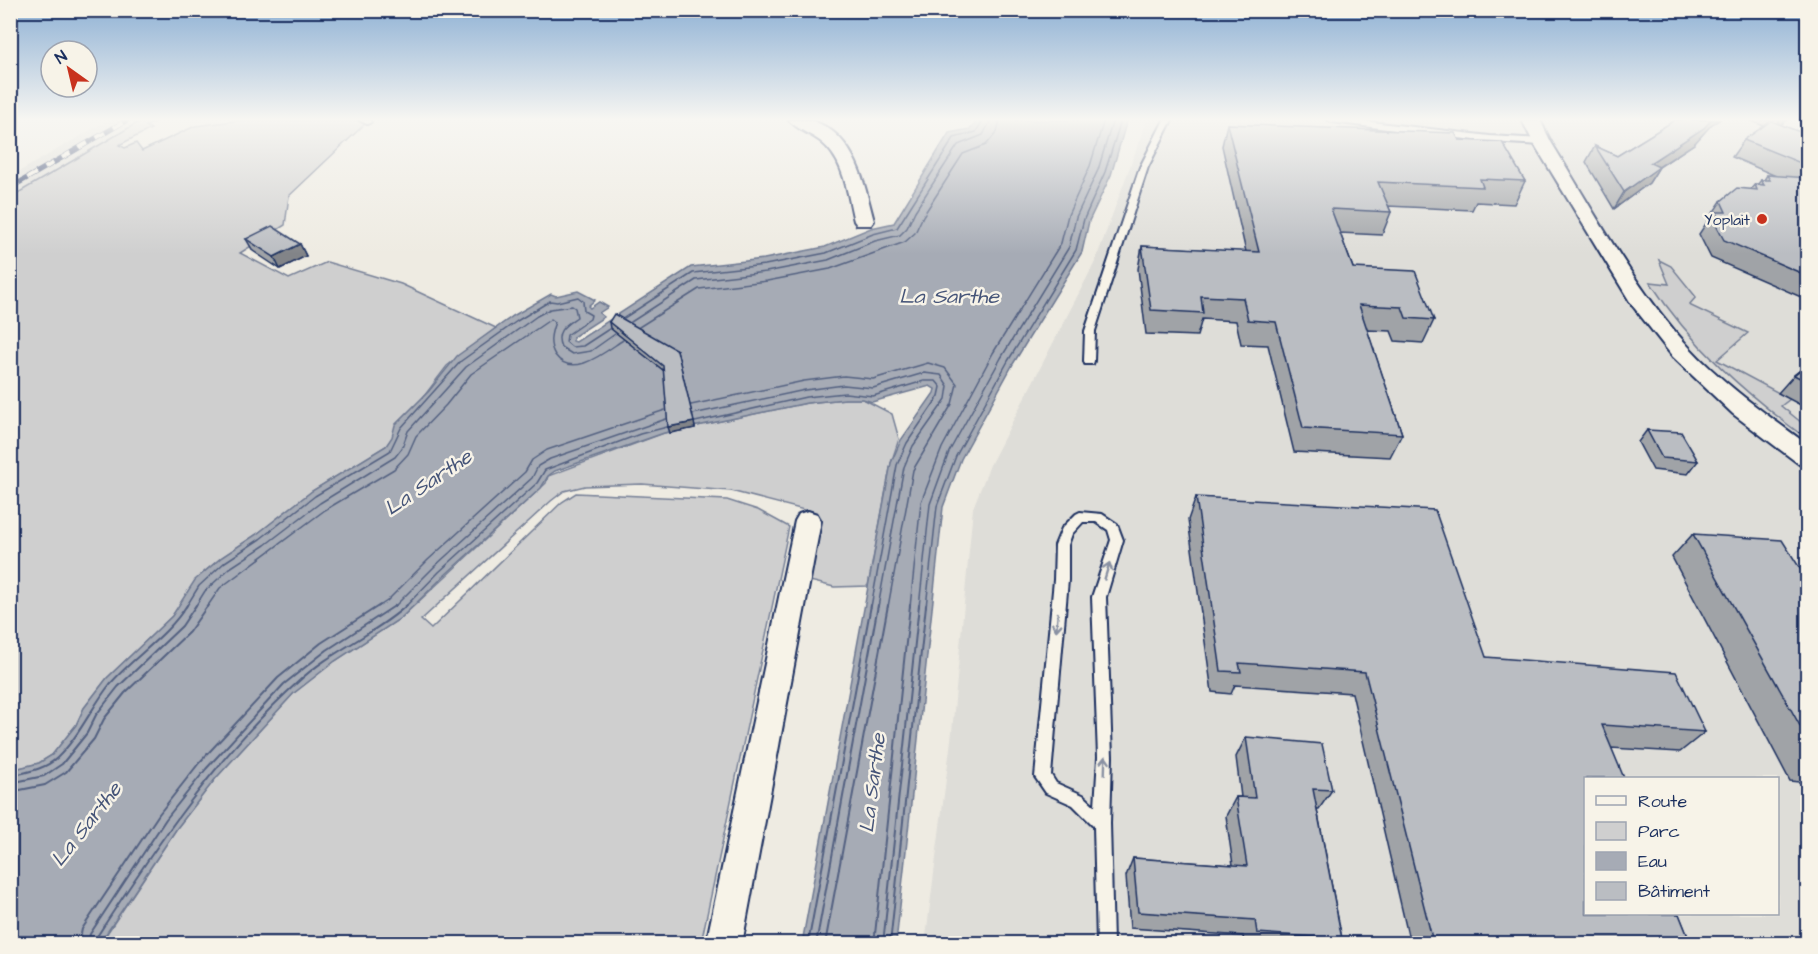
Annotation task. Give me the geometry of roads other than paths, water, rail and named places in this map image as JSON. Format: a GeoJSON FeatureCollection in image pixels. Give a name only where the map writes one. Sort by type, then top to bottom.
{"type":"FeatureCollection","features":[{"type":"Feature","properties":{"kind":"street"},"geometry":{"type":"LineString","coordinates":[[848,165],[864,221]]}},
{"type":"Feature","properties":{"kind":"street"},"geometry":{"type":"LineString","coordinates":[[1556,165],[1643,305],[1681,352],[1741,408],[1808,458]]}},
{"type":"Feature","properties":{"kind":"street"},"geometry":{"type":"LineString","coordinates":[[724,944],[808,521]]}},
{"type":"Feature","properties":{"kind":"lane"},"geometry":{"type":"LineString","coordinates":[[1089,361],[1090,331],[1145,165]]}},
{"type":"Feature","properties":{"kind":"lane"},"geometry":{"type":"LineString","coordinates":[[1102,823],[1078,800],[1051,788],[1043,777],[1061,580],[1061,548],[1066,529],[1080,517],[1098,517],[1113,527],[1117,540],[1099,597],[1106,757],[1102,823],[1105,944]]}},
{"type":"Feature","properties":{"kind":"water","name":"La Sarthe"},"geometry":{"type":"Polygon","coordinates":[[[930,165],[1114,165],[1089,221],[1082,252],[1013,364],[961,459],[943,507],[896,943],[802,943],[891,463],[901,440],[934,393],[935,389],[930,386],[872,402],[863,399],[845,399],[807,403],[664,433],[555,471],[548,476],[541,488],[401,618],[335,661],[294,693],[216,778],[177,828],[100,943],[11,944],[11,770],[39,763],[52,755],[76,725],[84,708],[107,678],[172,616],[195,580],[222,557],[257,534],[312,491],[386,446],[392,437],[395,425],[429,391],[457,356],[513,316],[551,294],[556,296],[578,291],[595,300],[588,306],[590,308],[599,302],[608,307],[599,313],[604,317],[573,337],[573,341],[576,342],[691,267],[764,259],[825,247],[871,228],[894,223],[930,165]]]}},
{"type":"Feature","properties":{"kind":"railway"},"geometry":{"type":"LineString","coordinates":[[10,188],[50,165]]}},
{"type":"Feature","properties":{"kind":"place","name":"Yoplait"},"geometry":{"type":"Point","coordinates":[1762,219]}}]}
